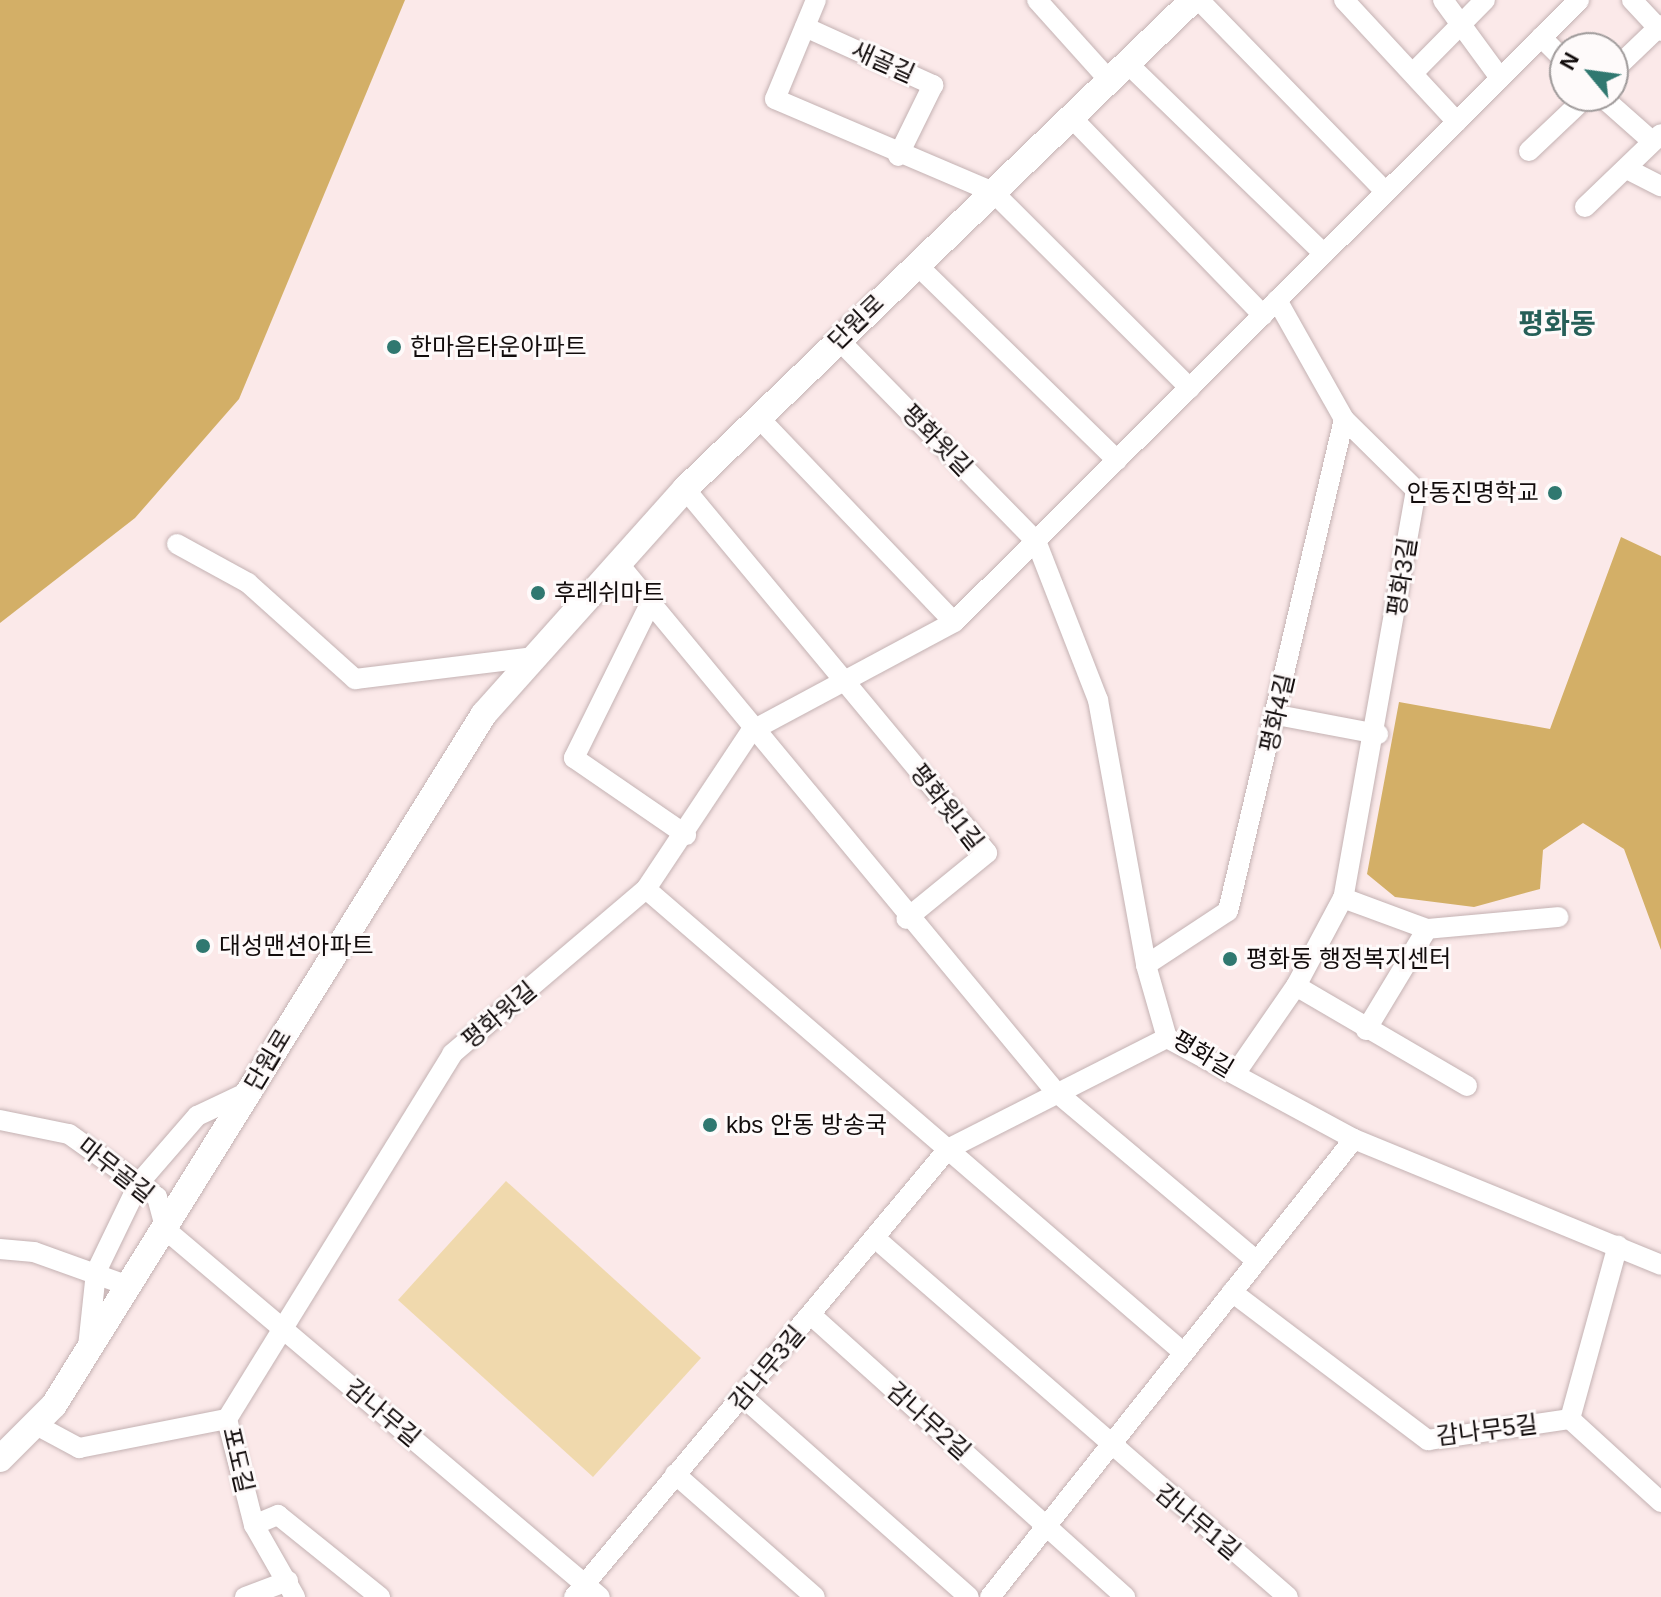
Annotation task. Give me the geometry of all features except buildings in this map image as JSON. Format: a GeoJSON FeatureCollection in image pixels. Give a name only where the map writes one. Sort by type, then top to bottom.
{"type":"FeatureCollection","features":[{"type":"Feature","properties":{"kind":"street"},"geometry":{"type":"LineString","coordinates":[[816,0],[775,99],[898,156],[993,192],[1190,388]]}},
{"type":"Feature","properties":{"kind":"street"},"geometry":{"type":"LineString","coordinates":[[1037,0],[1324,254]]}},
{"type":"Feature","properties":{"kind":"street"},"geometry":{"type":"LineString","coordinates":[[1196,0],[1386,192]]}},
{"type":"Feature","properties":{"kind":"street","name":"단원로"},"geometry":{"type":"LineString","coordinates":[[0,1459],[38,1426],[87,1352],[166,1230],[248,1092],[484,714],[685,489],[916,264],[1196,0]]}},
{"type":"Feature","properties":{"kind":"street"},"geometry":{"type":"LineString","coordinates":[[1344,0],[1414,72],[1457,122]]}},
{"type":"Feature","properties":{"kind":"street"},"geometry":{"type":"LineString","coordinates":[[1443,0],[1462,21],[1500,78]]}},
{"type":"Feature","properties":{"kind":"street"},"geometry":{"type":"LineString","coordinates":[[1414,72],[1485,0]]}},
{"type":"Feature","properties":{"kind":"street"},"geometry":{"type":"LineString","coordinates":[[751,731],[954,622],[1579,0]]}},
{"type":"Feature","properties":{"kind":"street"},"geometry":{"type":"LineString","coordinates":[[1629,56],[1660,28],[1632,0]]}},
{"type":"Feature","properties":{"kind":"street","name":"새골길"},"geometry":{"type":"LineString","coordinates":[[805,27],[933,85],[898,156]]}},
{"type":"Feature","properties":{"kind":"street"},"geometry":{"type":"LineString","coordinates":[[1541,37],[1549,45]]}},
{"type":"Feature","properties":{"kind":"street"},"geometry":{"type":"LineString","coordinates":[[1529,151],[1570,112]]}},
{"type":"Feature","properties":{"kind":"street"},"geometry":{"type":"LineString","coordinates":[[1585,207],[1657,138],[1622,112]]}},
{"type":"Feature","properties":{"kind":"street"},"geometry":{"type":"LineString","coordinates":[[1071,117],[1270,308]]}},
{"type":"Feature","properties":{"kind":"street"},"geometry":{"type":"LineString","coordinates":[[1627,169],[1661,186]]}},
{"type":"Feature","properties":{"kind":"street"},"geometry":{"type":"LineString","coordinates":[[916,264],[1117,460]]}},
{"type":"Feature","properties":{"kind":"street","name":"평화3길"},"geometry":{"type":"LineString","coordinates":[[1235,1074],[1296,986],[1343,898],[1378,734],[1416,490],[1344,419],[1270,308]]}},
{"type":"Feature","properties":{"kind":"street","name":"평화윗길"},"geometry":{"type":"LineString","coordinates":[[838,339],[1036,541]]}},
{"type":"Feature","properties":{"kind":"street"},"geometry":{"type":"LineString","coordinates":[[759,418],[954,622]]}},
{"type":"Feature","properties":{"kind":"street","name":"평화4길"},"geometry":{"type":"LineString","coordinates":[[1146,965],[1228,911],[1277,715],[1344,419]]}},
{"type":"Feature","properties":{"kind":"street"},"geometry":{"type":"LineString","coordinates":[[685,489],[846,682]]}},
{"type":"Feature","properties":{"kind":"street","name":"평화길"},"geometry":{"type":"LineString","coordinates":[[1036,541],[1098,700],[1146,965],[1167,1038],[1354,1139],[1661,1265]]}},
{"type":"Feature","properties":{"kind":"street"},"geometry":{"type":"LineString","coordinates":[[177,544],[248,583],[355,679],[533,657]]}},
{"type":"Feature","properties":{"kind":"street"},"geometry":{"type":"LineString","coordinates":[[617,562],[906,919],[1055,1091],[1257,1261]]}},
{"type":"Feature","properties":{"kind":"street"},"geometry":{"type":"LineString","coordinates":[[651,602],[574,758],[686,835]]}},
{"type":"Feature","properties":{"kind":"street","name":"평화윗1길"},"geometry":{"type":"LineString","coordinates":[[846,682],[987,853],[906,919]]}},
{"type":"Feature","properties":{"kind":"street"},"geometry":{"type":"LineString","coordinates":[[1277,715],[1378,734]]}},
{"type":"Feature","properties":{"kind":"street","name":"평화윗길"},"geometry":{"type":"LineString","coordinates":[[280,1326],[452,1054],[646,889],[686,835],[751,731]]}},
{"type":"Feature","properties":{"kind":"street"},"geometry":{"type":"LineString","coordinates":[[646,889],[1184,1353]]}},
{"type":"Feature","properties":{"kind":"street"},"geometry":{"type":"LineString","coordinates":[[1343,898],[1427,929],[1558,917]]}},
{"type":"Feature","properties":{"kind":"street"},"geometry":{"type":"LineString","coordinates":[[1366,1030],[1427,929]]}},
{"type":"Feature","properties":{"kind":"street"},"geometry":{"type":"LineString","coordinates":[[1296,986],[1366,1030],[1467,1086]]}},
{"type":"Feature","properties":{"kind":"street","name":"감나무3길"},"geometry":{"type":"LineString","coordinates":[[586,1593],[675,1474],[744,1398],[948,1149],[1055,1091],[1167,1038]]}},
{"type":"Feature","properties":{"kind":"street"},"geometry":{"type":"LineString","coordinates":[[87,1352],[96,1272],[139,1183],[197,1116],[248,1092]]}},
{"type":"Feature","properties":{"kind":"street","name":"마무골길"},"geometry":{"type":"LineString","coordinates":[[0,1120],[69,1134],[157,1197],[166,1230]]}},
{"type":"Feature","properties":{"kind":"street"},"geometry":{"type":"LineString","coordinates":[[990,1597],[1354,1139]]}},
{"type":"Feature","properties":{"kind":"street","name":"감나무길"},"geometry":{"type":"LineString","coordinates":[[166,1230],[586,1593]]}},
{"type":"Feature","properties":{"kind":"street"},"geometry":{"type":"LineString","coordinates":[[875,1238],[1109,1448]]}},
{"type":"Feature","properties":{"kind":"street"},"geometry":{"type":"LineString","coordinates":[[1570,1419],[1618,1245]]}},
{"type":"Feature","properties":{"kind":"street"},"geometry":{"type":"LineString","coordinates":[[0,1249],[96,1272],[129,1286]]}},
{"type":"Feature","properties":{"kind":"street","name":"감나무5길"},"geometry":{"type":"LineString","coordinates":[[1232,1292],[1428,1440],[1570,1419],[1661,1502]]}},
{"type":"Feature","properties":{"kind":"street","name":"감나무2길"},"geometry":{"type":"LineString","coordinates":[[811,1315],[1125,1597]]}},
{"type":"Feature","properties":{"kind":"street","name":"포도길"},"geometry":{"type":"LineString","coordinates":[[280,1326],[227,1419],[254,1525],[291,1589]]}},
{"type":"Feature","properties":{"kind":"street"},"geometry":{"type":"LineString","coordinates":[[744,1398],[969,1597]]}},
{"type":"Feature","properties":{"kind":"street"},"geometry":{"type":"LineString","coordinates":[[38,1426],[79,1448],[227,1419]]}},
{"type":"Feature","properties":{"kind":"street","name":"감나무1길"},"geometry":{"type":"LineString","coordinates":[[1109,1448],[1288,1597]]}},
{"type":"Feature","properties":{"kind":"street"},"geometry":{"type":"LineString","coordinates":[[675,1474],[815,1597]]}},
{"type":"Feature","properties":{"kind":"street"},"geometry":{"type":"LineString","coordinates":[[254,1525],[278,1515],[380,1597]]}},
{"type":"Feature","properties":{"kind":"street"},"geometry":{"type":"LineString","coordinates":[[245,1597],[291,1589]]}},
{"type":"Feature","properties":{"kind":"shaded area"},"geometry":{"type":"Polygon","coordinates":[[[0,0],[405,0],[239,399],[135,518],[0,623],[0,0]]]}},
{"type":"Feature","properties":{"kind":"shaded area"},"geometry":{"type":"Polygon","coordinates":[[[1621,537],[1661,556],[1661,950],[1624,849],[1583,823],[1543,850],[1540,889],[1474,907],[1395,897],[1367,874],[1399,702],[1550,729],[1621,537]]]}},
{"type":"Feature","properties":{"kind":"shaded area"},"geometry":{"type":"Polygon","coordinates":[[[506,1181],[701,1358],[593,1477],[398,1300],[506,1181]]]}},
{"type":"Feature","properties":{"kind":"place","name":"한마음타운아파트"},"geometry":{"type":"Point","coordinates":[394,347]}},
{"type":"Feature","properties":{"kind":"place","name":"안동진명학교"},"geometry":{"type":"Point","coordinates":[1555,493]}},
{"type":"Feature","properties":{"kind":"place","name":"후레쉬마트"},"geometry":{"type":"Point","coordinates":[538,593]}},
{"type":"Feature","properties":{"kind":"place","name":"대성맨션아파트"},"geometry":{"type":"Point","coordinates":[203,946]}},
{"type":"Feature","properties":{"kind":"place","name":"평화동 행정복지센터"},"geometry":{"type":"Point","coordinates":[1230,959]}},
{"type":"Feature","properties":{"kind":"place","name":"kbs 안동 방송국"},"geometry":{"type":"Point","coordinates":[710,1125]}},
{"type":"Feature","properties":{"kind":"district","name":"평화동"},"geometry":{"type":"Point","coordinates":[1557,324]}}]}
